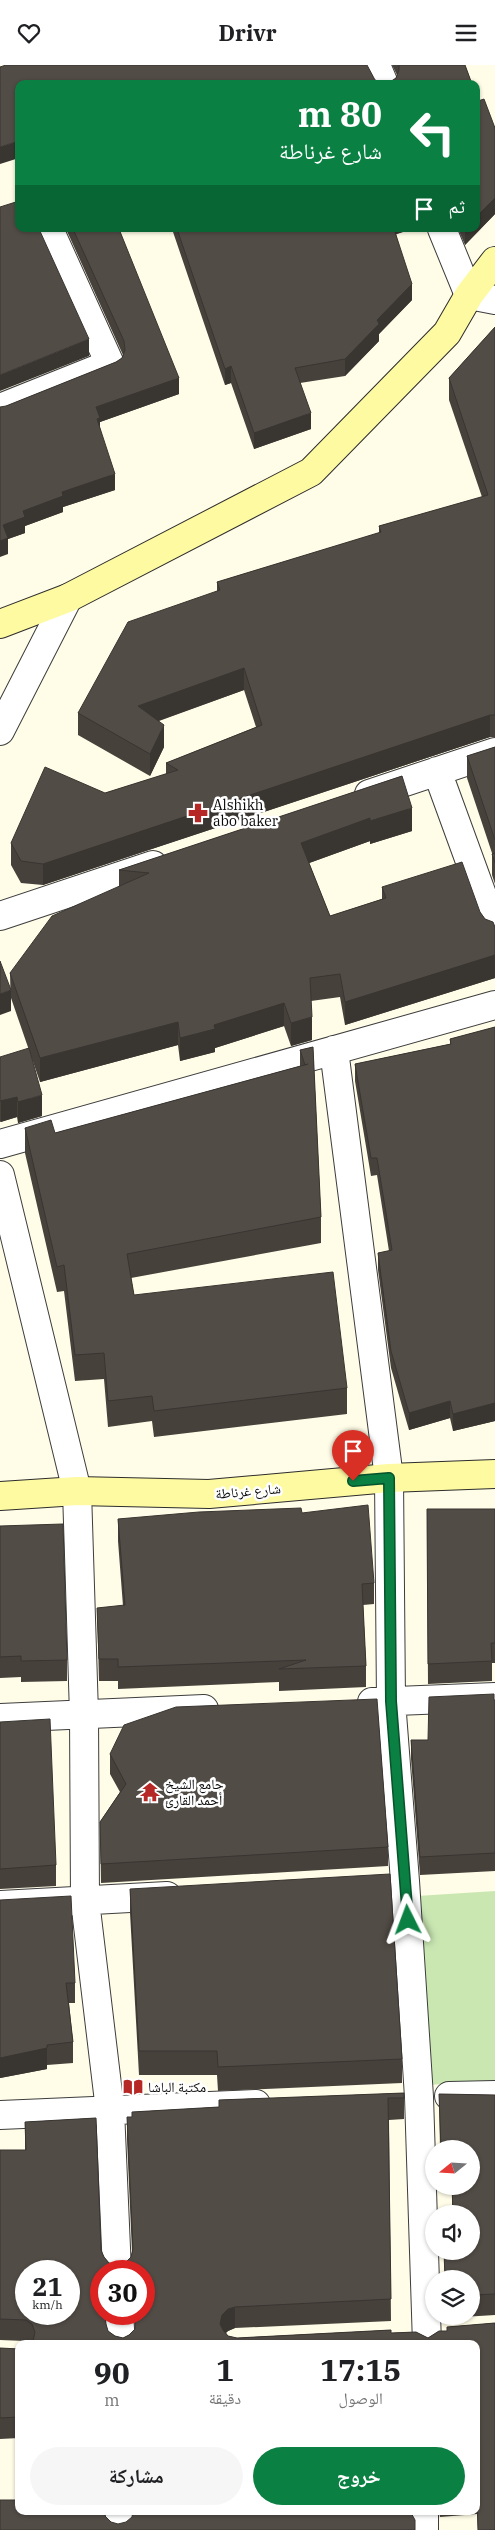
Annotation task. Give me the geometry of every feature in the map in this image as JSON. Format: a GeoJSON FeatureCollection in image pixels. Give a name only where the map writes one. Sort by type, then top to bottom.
{"type":"FeatureCollection","features":[{"type":"Feature","properties":{"kind":"main road"},"geometry":{"type":"LineString","coordinates":[[0,624],[68,597],[311,472],[482,298],[495,261]]}},
{"type":"Feature","properties":{"kind":"main road","name":"شارع غرناطة"},"geometry":{"type":"LineString","coordinates":[[0,1496],[77,1491],[209,1495],[389,1478],[495,1474]]}},
{"type":"Feature","properties":{"kind":"street"},"geometry":{"type":"LineString","coordinates":[[376,65],[382,80]]}},
{"type":"Feature","properties":{"kind":"street"},"geometry":{"type":"LineString","coordinates":[[0,408],[110,364],[50,232]]}},
{"type":"Feature","properties":{"kind":"street"},"geometry":{"type":"LineString","coordinates":[[444,232],[482,298]]}},
{"type":"Feature","properties":{"kind":"street"},"geometry":{"type":"LineString","coordinates":[[0,731],[68,597]]}},
{"type":"Feature","properties":{"kind":"street"},"geometry":{"type":"LineString","coordinates":[[342,803],[495,752]]}},
{"type":"Feature","properties":{"kind":"street"},"geometry":{"type":"LineString","coordinates":[[437,771],[495,930]]}},
{"type":"Feature","properties":{"kind":"street"},"geometry":{"type":"LineString","coordinates":[[0,916],[180,856]]}},
{"type":"Feature","properties":{"kind":"street"},"geometry":{"type":"LineString","coordinates":[[0,1144],[495,1005]]}},
{"type":"Feature","properties":{"kind":"street"},"geometry":{"type":"LineString","coordinates":[[334,1051],[389,1478],[391,1701],[405,1881],[409,2098],[427,2339]]}},
{"type":"Feature","properties":{"kind":"street"},"geometry":{"type":"LineString","coordinates":[[0,1175],[77,1491],[84,1714],[85,1901],[110,2109],[117,2260]]}},
{"type":"Feature","properties":{"kind":"street"},"geometry":{"type":"LineString","coordinates":[[351,1703],[495,1697]]}},
{"type":"Feature","properties":{"kind":"street"},"geometry":{"type":"LineString","coordinates":[[0,1717],[232,1708]]}},
{"type":"Feature","properties":{"kind":"street"},"geometry":{"type":"LineString","coordinates":[[376,1882],[405,1881]]}},
{"type":"Feature","properties":{"kind":"street"},"geometry":{"type":"LineString","coordinates":[[0,1905],[192,1894]]}},
{"type":"Feature","properties":{"kind":"street"},"geometry":{"type":"LineString","coordinates":[[409,2098],[495,2095]]}},
{"type":"Feature","properties":{"kind":"street"},"geometry":{"type":"LineString","coordinates":[[0,2115],[279,2103]]}},
{"type":"Feature","properties":{"kind":"street"},"geometry":{"type":"LineString","coordinates":[[120,2325],[121,2340]]}},
{"type":"Feature","properties":{"kind":"street"},"geometry":{"type":"LineString","coordinates":[[398,2335],[427,2339],[456,2332]]}},
{"type":"Feature","properties":{"kind":"street"},"geometry":{"type":"LineString","coordinates":[[119,2530],[120,2515]]}},
{"type":"Feature","properties":{"kind":"street"},"geometry":{"type":"LineString","coordinates":[[424,2515],[424,2530]]}},
{"type":"Feature","properties":{"kind":"green space"},"geometry":{"type":"Polygon","coordinates":[[[495,1891],[495,2081],[427,2085],[417,1896],[495,1891]]]}},
{"type":"Feature","properties":{"kind":"building"},"geometry":{"type":"Polygon","coordinates":[[[6,65],[367,65],[375,80],[15,80],[15,142],[0,147],[0,67],[6,65]]]}},
{"type":"Feature","properties":{"kind":"building"},"geometry":{"type":"Polygon","coordinates":[[[399,65],[465,65],[471,80],[393,80],[396,78],[399,65]]]}},
{"type":"Feature","properties":{"kind":"building"},"geometry":{"type":"Polygon","coordinates":[[[484,99],[495,128],[495,198],[480,213],[480,100],[484,99]]]}},
{"type":"Feature","properties":{"kind":"building"},"geometry":{"type":"Polygon","coordinates":[[[15,202],[15,232],[40,232],[89,339],[0,375],[0,207],[15,202]]]}},
{"type":"Feature","properties":{"kind":"building"},"geometry":{"type":"Polygon","coordinates":[[[74,232],[120,232],[179,378],[96,407],[100,418],[97,419],[115,474],[62,492],[63,496],[23,511],[25,517],[3,525],[8,538],[0,541],[0,407],[116,362],[122,358],[125,350],[124,341],[74,232]]]}},
{"type":"Feature","properties":{"kind":"building"},"geometry":{"type":"Polygon","coordinates":[[[178,232],[395,232],[412,284],[377,320],[379,324],[345,359],[295,368],[311,413],[254,433],[231,366],[225,369],[178,232]]]}},
{"type":"Feature","properties":{"kind":"building"},"geometry":{"type":"Polygon","coordinates":[[[495,327],[495,715],[490,715],[43,864],[21,861],[11,843],[45,767],[105,793],[178,770],[166,763],[262,725],[244,668],[138,706],[164,725],[150,754],[78,713],[128,622],[220,590],[217,582],[381,532],[379,526],[488,495],[449,378],[495,327]]]}},
{"type":"Feature","properties":{"kind":"building"},"geometry":{"type":"Polygon","coordinates":[[[495,747],[495,840],[467,756],[495,747]]]}},
{"type":"Feature","properties":{"kind":"building"},"geometry":{"type":"Polygon","coordinates":[[[402,776],[412,808],[370,821],[370,818],[301,843],[330,916],[386,898],[382,887],[462,862],[480,912],[485,919],[493,922],[495,927],[495,955],[345,1002],[340,974],[310,978],[312,1017],[291,1023],[284,1003],[214,1025],[215,1029],[180,1038],[178,1022],[40,1058],[10,973],[52,916],[149,873],[119,870],[402,776]]]}},
{"type":"Feature","properties":{"kind":"building"},"geometry":{"type":"Polygon","coordinates":[[[0,961],[11,990],[0,994],[0,961]]]}},
{"type":"Feature","properties":{"kind":"building"},"geometry":{"type":"Polygon","coordinates":[[[495,1027],[495,1403],[453,1414],[450,1401],[409,1413],[391,1351],[378,1253],[392,1250],[377,1158],[371,1158],[355,1064],[451,1044],[450,1039],[495,1027]]]}},
{"type":"Feature","properties":{"kind":"building"},"geometry":{"type":"Polygon","coordinates":[[[313,1047],[321,1217],[127,1254],[134,1295],[333,1272],[347,1388],[154,1411],[152,1396],[108,1401],[104,1353],[75,1355],[64,1265],[57,1267],[25,1128],[51,1120],[55,1133],[305,1065],[300,1050],[313,1047]]]}},
{"type":"Feature","properties":{"kind":"building"},"geometry":{"type":"Polygon","coordinates":[[[29,1048],[42,1095],[18,1102],[17,1097],[0,1101],[0,1057],[29,1048]]]}},
{"type":"Feature","properties":{"kind":"building"},"geometry":{"type":"Polygon","coordinates":[[[368,1505],[374,1583],[362,1584],[366,1666],[279,1669],[306,1660],[118,1667],[118,1659],[99,1659],[97,1608],[125,1605],[118,1519],[199,1512],[301,1508],[302,1513],[368,1505]]]}},
{"type":"Feature","properties":{"kind":"building"},"geometry":{"type":"Polygon","coordinates":[[[427,1509],[495,1509],[495,1643],[491,1643],[492,1661],[428,1664],[427,1509]]]}},
{"type":"Feature","properties":{"kind":"building"},"geometry":{"type":"Polygon","coordinates":[[[63,1524],[67,1660],[21,1661],[21,1656],[0,1657],[0,1526],[63,1524]]]}},
{"type":"Feature","properties":{"kind":"building"},"geometry":{"type":"Polygon","coordinates":[[[494,1694],[495,1853],[420,1857],[411,1740],[428,1740],[429,1697],[494,1694]]]}},
{"type":"Feature","properties":{"kind":"building"},"geometry":{"type":"Polygon","coordinates":[[[377,1699],[388,1847],[101,1864],[100,1822],[126,1784],[110,1754],[124,1725],[176,1707],[377,1699]]]}},
{"type":"Feature","properties":{"kind":"building"},"geometry":{"type":"Polygon","coordinates":[[[50,1719],[56,1865],[0,1869],[0,1722],[50,1719]]]}},
{"type":"Feature","properties":{"kind":"building"},"geometry":{"type":"Polygon","coordinates":[[[390,1874],[402,2059],[218,2067],[217,2051],[139,2051],[130,1889],[390,1874]]]}},
{"type":"Feature","properties":{"kind":"building"},"geometry":{"type":"Polygon","coordinates":[[[71,1896],[75,1983],[66,1983],[73,2042],[47,2045],[47,2048],[0,2058],[0,1900],[71,1896]]]}},
{"type":"Feature","properties":{"kind":"building"},"geometry":{"type":"Polygon","coordinates":[[[404,2093],[404,2098],[388,2098],[391,2299],[235,2307],[228,2309],[222,2315],[220,2324],[228,2336],[237,2338],[391,2330],[391,2333],[416,2332],[428,2338],[439,2331],[447,2331],[447,2327],[495,2323],[495,2530],[478,2530],[478,2515],[480,2515],[480,2340],[33,2340],[35,2332],[32,2325],[80,2325],[80,2260],[15,2260],[15,2320],[0,2319],[0,2150],[26,2150],[25,2122],[96,2118],[101,2250],[106,2260],[90,2260],[90,2325],[106,2325],[108,2331],[115,2336],[123,2338],[135,2329],[135,2325],[155,2325],[155,2260],[128,2260],[133,2249],[127,2117],[132,2117],[132,2112],[219,2107],[219,2100],[404,2093]]]}},
{"type":"Feature","properties":{"kind":"building"},"geometry":{"type":"Polygon","coordinates":[[[439,2094],[495,2095],[495,2294],[480,2295],[480,2270],[445,2270],[444,2260],[480,2260],[480,2205],[453,2205],[452,2195],[480,2195],[480,2140],[441,2140],[439,2094]]]}},
{"type":"Feature","properties":{"kind":"building"},"geometry":{"type":"Polygon","coordinates":[[[0,2348],[15,2349],[15,2417],[0,2418],[0,2348]]]}},
{"type":"Feature","properties":{"kind":"building"},"geometry":{"type":"Polygon","coordinates":[[[0,2500],[15,2500],[15,2515],[105,2515],[111,2522],[118,2524],[126,2522],[132,2515],[412,2515],[415,2520],[415,2530],[0,2530],[0,2500]]]}},
{"type":"Feature","properties":{"kind":"place","name":"Alshikh abo baker"},"geometry":{"type":"Point","coordinates":[198,813]}},
{"type":"Feature","properties":{"kind":"place","name":"جامع الشيخ أحمد القارئ"},"geometry":{"type":"Point","coordinates":[150,1792]}},
{"type":"Feature","properties":{"kind":"place","name":"مكتبة الباشا"},"geometry":{"type":"Point","coordinates":[133,2087]}},
{"type":"Feature","properties":{"kind":"route"},"geometry":{"type":"LineString","coordinates":[[353,1481],[389,1478],[391,1701],[408,1920]]}}]}
